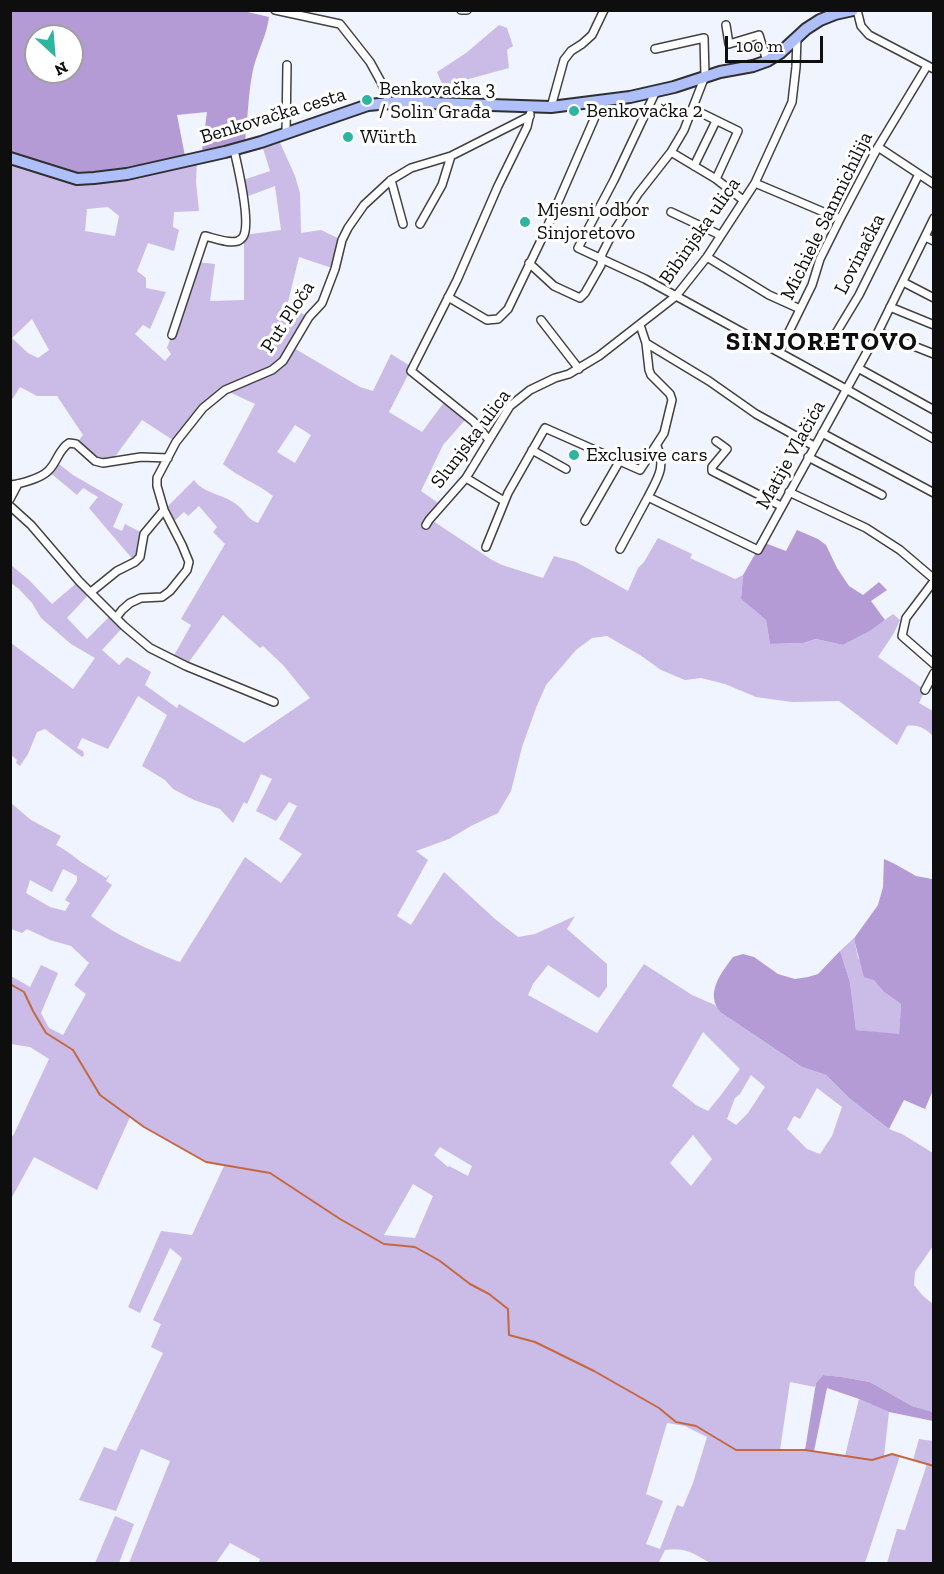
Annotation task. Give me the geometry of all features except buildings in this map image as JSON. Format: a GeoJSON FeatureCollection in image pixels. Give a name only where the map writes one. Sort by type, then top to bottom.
{"type":"FeatureCollection","features":[{"type":"Feature","properties":{"kind":"main road","name":"Benkovačka cesta"},"geometry":{"type":"LineString","coordinates":[[10,158],[77,179],[127,174],[234,150],[368,105],[401,102],[531,112],[551,107],[630,97],[720,72],[753,66],[780,53],[825,14],[855,10]]}},
{"type":"Feature","properties":{"kind":"street"},"geometry":{"type":"LineString","coordinates":[[275,10],[340,24],[370,62],[389,102]]}},
{"type":"Feature","properties":{"kind":"street"},"geometry":{"type":"LineString","coordinates":[[461,10],[467,10]]}},
{"type":"Feature","properties":{"kind":"street"},"geometry":{"type":"LineString","coordinates":[[551,107],[564,60],[571,51],[592,35],[598,27],[604,10]]}},
{"type":"Feature","properties":{"kind":"street"},"geometry":{"type":"LineString","coordinates":[[855,10],[861,26],[869,35],[930,68]]}},
{"type":"Feature","properties":{"kind":"street"},"geometry":{"type":"LineString","coordinates":[[726,25],[729,44],[759,35],[767,60]]}},
{"type":"Feature","properties":{"kind":"street","name":"Bibinjska ulica"},"geometry":{"type":"LineString","coordinates":[[640,325],[676,296],[707,257],[754,183],[792,102],[797,37]]}},
{"type":"Feature","properties":{"kind":"street"},"geometry":{"type":"LineString","coordinates":[[530,263],[554,286],[580,298],[601,265],[602,254],[611,236],[684,130],[705,76],[704,38],[654,49]]}},
{"type":"Feature","properties":{"kind":"street"},"geometry":{"type":"LineString","coordinates":[[286,133],[287,65]]}},
{"type":"Feature","properties":{"kind":"street","name":"Michiele Sanmichilija"},"geometry":{"type":"LineString","coordinates":[[779,352],[812,285],[820,259],[878,147],[930,68]]}},
{"type":"Feature","properties":{"kind":"street"},"geometry":{"type":"LineString","coordinates":[[656,91],[614,180],[578,248],[645,279],[933,439]]}},
{"type":"Feature","properties":{"kind":"street"},"geometry":{"type":"LineString","coordinates":[[448,297],[487,320],[498,319],[508,309],[545,232],[602,101]]}},
{"type":"Feature","properties":{"kind":"street"},"geometry":{"type":"LineString","coordinates":[[693,110],[738,131],[716,179]]}},
{"type":"Feature","properties":{"kind":"street"},"geometry":{"type":"LineString","coordinates":[[489,440],[473,421],[411,371],[527,127],[531,112]]}},
{"type":"Feature","properties":{"kind":"street","name":"Put Ploča"},"geometry":{"type":"LineString","coordinates":[[116,618],[130,603],[141,598],[162,597],[187,570],[189,562],[164,510],[157,486],[157,478],[176,442],[203,408],[225,390],[272,370],[283,361],[309,317],[322,303],[335,269],[342,240],[364,205],[391,180],[411,168],[451,156],[531,112]]}},
{"type":"Feature","properties":{"kind":"street"},"geometry":{"type":"LineString","coordinates":[[694,166],[716,121]]}},
{"type":"Feature","properties":{"kind":"street"},"geometry":{"type":"LineString","coordinates":[[878,147],[933,184]]}},
{"type":"Feature","properties":{"kind":"street"},"geometry":{"type":"LineString","coordinates":[[172,334],[205,236],[234,242],[240,240],[244,235],[243,198],[234,150]]}},
{"type":"Feature","properties":{"kind":"street"},"geometry":{"type":"LineString","coordinates":[[671,152],[716,179],[744,200]]}},
{"type":"Feature","properties":{"kind":"street"},"geometry":{"type":"LineString","coordinates":[[420,224],[442,185],[451,156]]}},
{"type":"Feature","properties":{"kind":"street","name":"Lovinačka"},"geometry":{"type":"LineString","coordinates":[[827,348],[859,295],[919,174]]}},
{"type":"Feature","properties":{"kind":"street"},"geometry":{"type":"LineString","coordinates":[[391,180],[404,224]]}},
{"type":"Feature","properties":{"kind":"street"},"geometry":{"type":"LineString","coordinates":[[754,183],[840,219]]}},
{"type":"Feature","properties":{"kind":"street"},"geometry":{"type":"LineString","coordinates":[[671,212],[720,235]]}},
{"type":"Feature","properties":{"kind":"street","name":"Matije Vlačića"},"geometry":{"type":"LineString","coordinates":[[648,497],[758,550],[878,332],[933,218]]}},
{"type":"Feature","properties":{"kind":"street"},"geometry":{"type":"LineString","coordinates":[[925,237],[933,241]]}},
{"type":"Feature","properties":{"kind":"street"},"geometry":{"type":"LineString","coordinates":[[707,257],[769,295],[800,309]]}},
{"type":"Feature","properties":{"kind":"street"},"geometry":{"type":"LineString","coordinates":[[903,282],[933,298]]}},
{"type":"Feature","properties":{"kind":"street"},"geometry":{"type":"LineString","coordinates":[[890,308],[933,325]]}},
{"type":"Feature","properties":{"kind":"street"},"geometry":{"type":"LineString","coordinates":[[541,320],[579,369]]}},
{"type":"Feature","properties":{"kind":"street"},"geometry":{"type":"LineString","coordinates":[[486,547],[504,501],[545,428],[640,470],[657,446],[664,433],[672,400],[670,394],[651,375],[646,343],[640,325]]}},
{"type":"Feature","properties":{"kind":"street","name":"Slunjska ulica"},"geometry":{"type":"LineString","coordinates":[[426,525],[466,478],[510,406],[530,390],[579,369],[640,325]]}},
{"type":"Feature","properties":{"kind":"street"},"geometry":{"type":"LineString","coordinates":[[878,332],[933,354]]}},
{"type":"Feature","properties":{"kind":"street"},"geometry":{"type":"LineString","coordinates":[[646,343],[709,381],[756,414],[814,446]]}},
{"type":"Feature","properties":{"kind":"street"},"geometry":{"type":"LineString","coordinates":[[858,368],[933,410]]}},
{"type":"Feature","properties":{"kind":"street"},"geometry":{"type":"LineString","coordinates":[[822,433],[933,493]]}},
{"type":"Feature","properties":{"kind":"street"},"geometry":{"type":"LineString","coordinates":[[716,441],[727,449],[712,466],[712,471],[781,506]]}},
{"type":"Feature","properties":{"kind":"street"},"geometry":{"type":"LineString","coordinates":[[10,499],[14,485],[48,471],[59,452],[69,443],[76,444],[95,461],[104,463],[141,457],[168,458]]}},
{"type":"Feature","properties":{"kind":"street"},"geometry":{"type":"LineString","coordinates":[[620,549],[661,468],[662,458],[657,446]]}},
{"type":"Feature","properties":{"kind":"street"},"geometry":{"type":"LineString","coordinates":[[532,450],[566,469]]}},
{"type":"Feature","properties":{"kind":"street"},"geometry":{"type":"LineString","coordinates":[[808,457],[882,495]]}},
{"type":"Feature","properties":{"kind":"street"},"geometry":{"type":"LineString","coordinates":[[585,521],[619,462]]}},
{"type":"Feature","properties":{"kind":"street"},"geometry":{"type":"LineString","coordinates":[[466,478],[504,501]]}},
{"type":"Feature","properties":{"kind":"street"},"geometry":{"type":"LineString","coordinates":[[789,492],[866,528],[900,549],[933,580],[906,618],[902,636],[933,664]]}},
{"type":"Feature","properties":{"kind":"street"},"geometry":{"type":"LineString","coordinates":[[11,508],[31,525],[116,618],[150,648],[186,666],[273,702]]}},
{"type":"Feature","properties":{"kind":"street"},"geometry":{"type":"LineString","coordinates":[[91,592],[140,557],[144,534],[164,510]]}},
{"type":"Feature","properties":{"kind":"street"},"geometry":{"type":"LineString","coordinates":[[926,690],[933,673]]}},
{"type":"Feature","properties":{"kind":"shaded area"},"geometry":{"type":"Polygon","coordinates":[[[239,10],[269,17],[253,70],[245,141],[202,151],[207,112],[177,115],[186,161],[94,178],[11,158],[11,11],[239,10]]]}},
{"type":"Feature","properties":{"kind":"shaded area"},"geometry":{"type":"Polygon","coordinates":[[[499,25],[507,28],[513,46],[507,50],[509,68],[443,86],[437,72],[466,53],[499,25]]]}},
{"type":"Feature","properties":{"kind":"shaded area"},"geometry":{"type":"Polygon","coordinates":[[[277,136],[295,176],[300,193],[301,233],[321,230],[342,240],[335,269],[299,257],[287,306],[309,317],[292,347],[360,387],[373,391],[391,354],[412,367],[389,412],[422,432],[445,401],[466,419],[443,445],[421,491],[441,505],[430,519],[502,565],[543,578],[554,556],[576,562],[628,591],[638,568],[658,538],[692,554],[690,558],[735,579],[743,575],[741,599],[766,620],[770,644],[803,643],[816,639],[843,645],[870,631],[893,614],[900,620],[878,657],[925,690],[919,703],[933,711],[934,737],[922,728],[907,726],[897,745],[839,701],[792,702],[756,697],[725,684],[701,678],[685,680],[661,670],[607,636],[592,638],[576,650],[546,685],[522,747],[511,791],[498,813],[449,839],[416,851],[428,860],[397,916],[411,925],[444,872],[518,937],[535,934],[575,916],[567,929],[607,964],[607,987],[599,998],[548,965],[533,984],[528,995],[597,1033],[644,964],[692,995],[715,1005],[720,1012],[802,1067],[826,1075],[849,1098],[889,1129],[902,1134],[933,1153],[933,1246],[915,1272],[914,1285],[933,1304],[933,1412],[912,1406],[870,1382],[823,1375],[815,1387],[790,1382],[780,1450],[805,1450],[845,1456],[859,1399],[889,1412],[884,1456],[892,1454],[900,1456],[865,1563],[710,1563],[689,1552],[672,1549],[665,1550],[658,1564],[258,1564],[260,1559],[230,1543],[216,1563],[129,1563],[170,1461],[141,1449],[116,1511],[79,1500],[104,1447],[116,1451],[163,1353],[151,1347],[161,1324],[153,1320],[182,1258],[170,1248],[140,1313],[128,1307],[161,1231],[192,1235],[224,1166],[206,1162],[130,1117],[97,1190],[34,1157],[11,1199],[11,1135],[13,1136],[49,1059],[30,1047],[11,1044],[11,976],[30,987],[41,965],[58,973],[41,1013],[49,1028],[63,1035],[86,994],[74,985],[89,963],[71,946],[50,940],[27,929],[22,933],[11,929],[11,803],[31,820],[61,836],[56,845],[106,878],[110,874],[106,881],[112,885],[91,916],[134,942],[180,962],[245,857],[281,883],[302,854],[279,839],[297,806],[289,802],[276,821],[256,811],[272,779],[261,774],[247,804],[244,802],[233,823],[220,809],[194,800],[173,789],[165,780],[142,766],[167,715],[138,696],[108,749],[82,738],[77,748],[83,751],[82,757],[45,729],[37,732],[20,766],[16,763],[17,760],[10,754],[11,643],[73,689],[95,658],[71,644],[41,618],[32,603],[11,583],[11,565],[52,604],[79,581],[91,592],[67,618],[87,639],[112,614],[124,626],[102,650],[119,665],[127,657],[151,672],[145,685],[177,708],[179,704],[244,743],[310,698],[283,665],[223,615],[186,666],[172,659],[191,625],[181,619],[225,544],[213,532],[217,527],[199,506],[188,516],[184,512],[171,524],[161,517],[146,534],[135,562],[89,508],[98,497],[83,488],[77,495],[48,471],[55,461],[73,475],[123,504],[113,527],[122,531],[125,524],[144,534],[194,480],[208,491],[236,504],[258,523],[273,496],[223,464],[255,404],[225,390],[203,408],[176,442],[142,420],[111,462],[103,463],[76,444],[83,435],[57,396],[37,396],[20,387],[11,401],[11,158],[197,159],[196,182],[199,211],[174,212],[173,227],[179,230],[174,251],[148,243],[137,271],[146,278],[146,288],[166,292],[150,329],[143,325],[135,334],[165,361],[171,354],[167,348],[197,262],[215,264],[210,301],[244,300],[244,235],[281,230],[275,186],[243,198],[240,181],[270,171],[261,142],[277,136]],[[108,207],[87,209],[85,231],[115,236],[119,216],[108,207]],[[32,319],[12,338],[28,353],[38,358],[49,350],[32,319]],[[295,425],[277,452],[295,463],[311,435],[295,425]],[[63,869],[52,892],[30,880],[26,893],[50,907],[65,911],[70,903],[65,900],[77,881],[77,876],[63,869]],[[703,1032],[672,1086],[696,1105],[708,1111],[740,1069],[703,1032]],[[751,1075],[740,1094],[735,1098],[727,1119],[736,1125],[748,1113],[765,1087],[751,1075]],[[817,1088],[800,1119],[794,1116],[787,1129],[807,1149],[820,1154],[832,1136],[842,1107],[817,1088]],[[693,1135],[670,1163],[691,1186],[712,1159],[693,1135]],[[440,1147],[434,1155],[468,1176],[472,1166],[440,1147]],[[413,1184],[384,1235],[415,1238],[433,1196],[413,1184]],[[667,1423],[646,1494],[663,1501],[646,1544],[660,1549],[677,1505],[683,1507],[693,1483],[707,1437],[685,1426],[667,1423]]]}},
{"type":"Feature","properties":{"kind":"shaded area"},"geometry":{"type":"Polygon","coordinates":[[[797,530],[826,545],[849,586],[863,595],[879,582],[887,590],[871,601],[885,620],[843,645],[816,639],[803,643],[770,644],[766,620],[741,599],[743,575],[762,542],[786,551],[797,530]]]}},
{"type":"Feature","properties":{"kind":"shaded area"},"geometry":{"type":"Polygon","coordinates":[[[884,859],[916,876],[932,879],[934,884],[933,1090],[925,1109],[904,1100],[889,1129],[849,1098],[826,1075],[802,1067],[720,1012],[714,998],[716,983],[733,957],[743,954],[754,957],[778,974],[795,979],[818,974],[840,951],[850,982],[856,1030],[899,1034],[901,1004],[884,992],[874,980],[864,977],[855,943],[855,937],[878,905],[883,887],[884,859]]]}},
{"type":"Feature","properties":{"kind":"shaded area"},"geometry":{"type":"Polygon","coordinates":[[[855,937],[858,958],[884,992],[901,1004],[899,1035],[856,1030],[850,982],[840,951],[855,937]]]}},
{"type":"Feature","properties":{"kind":"shaded area"},"geometry":{"type":"Polygon","coordinates":[[[823,1375],[870,1382],[912,1406],[933,1412],[933,1421],[889,1412],[827,1388],[814,1451],[805,1450],[816,1383],[823,1375]]]}},
{"type":"Feature","properties":{"kind":"shaded area"},"geometry":{"type":"Polygon","coordinates":[[[919,1439],[933,1441],[933,1563],[887,1563],[897,1529],[905,1530],[927,1464],[913,1460],[919,1439]]]}},
{"type":"Feature","properties":{"kind":"shaded area"},"geometry":{"type":"Polygon","coordinates":[[[115,1516],[134,1524],[119,1563],[95,1563],[115,1516]]]}},
{"type":"Feature","properties":{"kind":"waterway"},"geometry":{"type":"LineString","coordinates":[[10,984],[24,992],[46,1033],[73,1050],[100,1095],[144,1127],[206,1162],[270,1173],[340,1219],[384,1244],[415,1247],[440,1261],[508,1309],[509,1335],[535,1342],[594,1371],[659,1408],[676,1422],[696,1426],[736,1450],[805,1450],[872,1460],[892,1454],[934,1466]]}},
{"type":"Feature","properties":{"kind":"place","name":"Benkovačka 3 / Solin Građa"},"geometry":{"type":"Point","coordinates":[367,100]}},
{"type":"Feature","properties":{"kind":"place","name":"Benkovačka 2"},"geometry":{"type":"Point","coordinates":[574,111]}},
{"type":"Feature","properties":{"kind":"place","name":"Würth"},"geometry":{"type":"Point","coordinates":[348,137]}},
{"type":"Feature","properties":{"kind":"place","name":"Mjesni odbor Sinjoretovo"},"geometry":{"type":"Point","coordinates":[525,222]}},
{"type":"Feature","properties":{"kind":"place","name":"Exclusive cars"},"geometry":{"type":"Point","coordinates":[574,455]}},
{"type":"Feature","properties":{"kind":"district","name":"SINJORETOVO"},"geometry":{"type":"Point","coordinates":[822,343]}}]}
